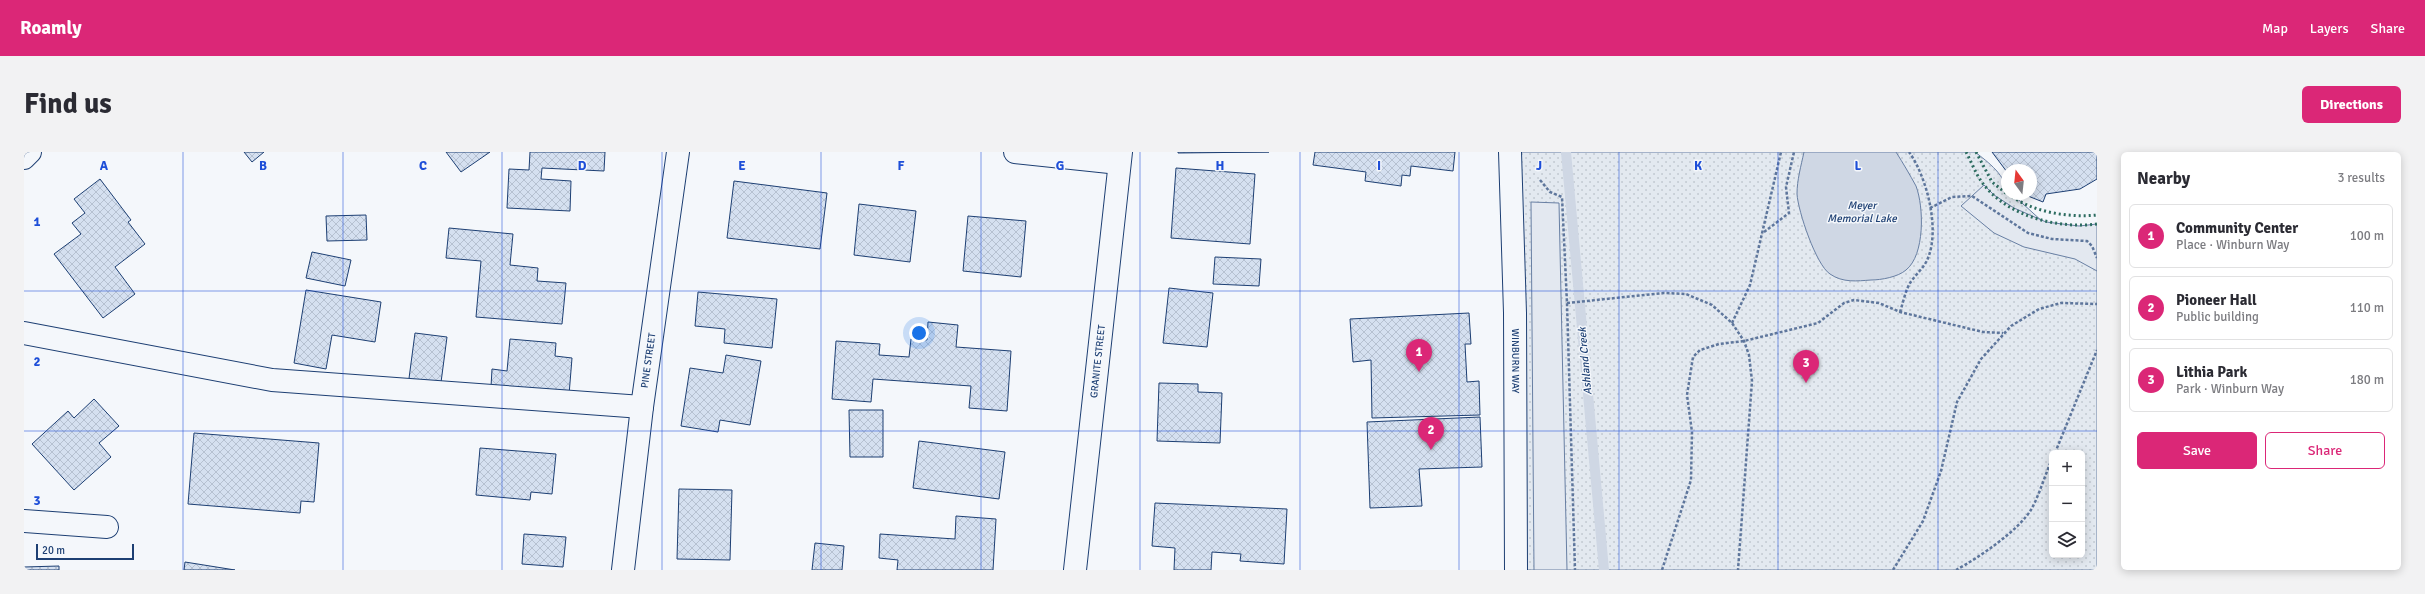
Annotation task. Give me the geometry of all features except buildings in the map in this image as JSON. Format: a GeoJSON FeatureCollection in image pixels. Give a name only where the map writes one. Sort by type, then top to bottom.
{"type":"FeatureCollection","features":[{"type":"Feature","properties":{"kind":"street"},"geometry":{"type":"LineString","coordinates":[[24,158],[30,152]]}},
{"type":"Feature","properties":{"kind":"street","name":"PINE STREET"},"geometry":{"type":"LineString","coordinates":[[623,570],[642,407],[678,152]]}},
{"type":"Feature","properties":{"kind":"street"},"geometry":{"type":"LineString","coordinates":[[1015,152],[1120,157]]}},
{"type":"Feature","properties":{"kind":"street","name":"WINBURN WAY"},"geometry":{"type":"LineString","coordinates":[[1510,152],[1514,313],[1516,570]]}},
{"type":"Feature","properties":{"kind":"street","name":"GRANITE STREET"},"geometry":{"type":"LineString","coordinates":[[1075,570],[1120,157]]}},
{"type":"Feature","properties":{"kind":"street"},"geometry":{"type":"LineString","coordinates":[[24,333],[272,380],[642,407]]}},
{"type":"Feature","properties":{"kind":"street"},"geometry":{"type":"LineString","coordinates":[[24,521],[107,527]]}},
{"type":"Feature","properties":{"kind":"path"},"geometry":{"type":"LineString","coordinates":[[1732,323],[1750,285],[1781,152]]}},
{"type":"Feature","properties":{"kind":"path"},"geometry":{"type":"LineString","coordinates":[[1763,232],[1789,213],[1786,187],[1794,152]]}},
{"type":"Feature","properties":{"kind":"path"},"geometry":{"type":"LineString","coordinates":[[1900,312],[1910,284],[1928,259],[1934,228],[1930,208],[1916,162],[1909,152]]}},
{"type":"Feature","properties":{"kind":"path"},"geometry":{"type":"LineString","coordinates":[[1540,174],[1540,182],[1550,192],[1562,197],[1568,303],[1575,570]]}},
{"type":"Feature","properties":{"kind":"path"},"geometry":{"type":"LineString","coordinates":[[1930,208],[1952,197],[1972,196],[2028,232],[2052,239],[2087,241],[2092,246],[2097,258]]}},
{"type":"Feature","properties":{"kind":"path"},"geometry":{"type":"LineString","coordinates":[[1568,303],[1664,293],[1686,294],[1712,305],[1732,323],[1744,341],[1749,355],[1752,381],[1738,570]]}},
{"type":"Feature","properties":{"kind":"path"},"geometry":{"type":"LineString","coordinates":[[1662,570],[1691,480],[1692,432],[1686,395],[1693,357],[1700,350],[1818,323],[1840,306],[1854,300],[1879,303],[1900,312],[1983,332],[2003,333]]}},
{"type":"Feature","properties":{"kind":"path"},"geometry":{"type":"LineString","coordinates":[[1893,570],[1923,521],[1941,471],[1957,402],[1981,359],[2003,333],[2039,309],[2061,303],[2097,304]]}},
{"type":"Feature","properties":{"kind":"path"},"geometry":{"type":"LineString","coordinates":[[2056,450],[2097,350]]}},
{"type":"Feature","properties":{"kind":"path"},"geometry":{"type":"LineString","coordinates":[[1956,570],[1968,564],[2014,529],[2031,509],[2049,466]]}},
{"type":"Feature","properties":{"kind":"shaded area"},"geometry":{"type":"Polygon","coordinates":[[[1510,152],[1975,152],[1991,165],[2001,176],[2001,200],[2019,200],[2054,232],[2097,253],[2097,570],[1516,570],[1510,152]]]}},
{"type":"Feature","properties":{"kind":"shaded area"},"geometry":{"type":"Polygon","coordinates":[[[1984,185],[1994,195],[2014,208],[2046,222],[2079,226],[2097,224],[2097,271],[2075,259],[2024,247],[1994,233],[1961,206],[1984,185]]]}},
{"type":"Feature","properties":{"kind":"shaded area"},"geometry":{"type":"Polygon","coordinates":[[[1531,202],[1559,203],[1567,570],[1534,570],[1531,202]]]}},
{"type":"Feature","properties":{"kind":"water","name":"Meyer Memorial Lake"},"geometry":{"type":"Polygon","coordinates":[[[1804,152],[1896,152],[1916,186],[1920,206],[1920,242],[1917,254],[1906,270],[1899,275],[1884,279],[1855,281],[1835,277],[1825,269],[1819,260],[1809,237],[1798,202],[1797,194],[1799,173],[1804,152]]]}},
{"type":"Feature","properties":{"kind":"waterway","name":"Ashland Creek"},"geometry":{"type":"LineString","coordinates":[[1566,152],[1604,570]]}},
{"type":"Feature","properties":{"kind":"hedge"},"geometry":{"type":"LineString","coordinates":[[1966,152],[1976,173],[1984,185],[1994,196],[2021,213],[2067,225],[2097,224]]}},
{"type":"Feature","properties":{"kind":"hedge"},"geometry":{"type":"LineString","coordinates":[[1976,152],[1992,182],[2001,189]]}},
{"type":"Feature","properties":{"kind":"hedge"},"geometry":{"type":"LineString","coordinates":[[2018,200],[2028,205],[2051,212],[2074,216],[2097,215]]}},
{"type":"Feature","properties":{"kind":"place","name":"Community Center"},"geometry":{"type":"Point","coordinates":[1419,372]}},
{"type":"Feature","properties":{"kind":"place","name":"Lithia Park"},"geometry":{"type":"Point","coordinates":[1806,383]}},
{"type":"Feature","properties":{"kind":"place","name":"Pioneer Hall"},"geometry":{"type":"Point","coordinates":[1431,450]}}]}
